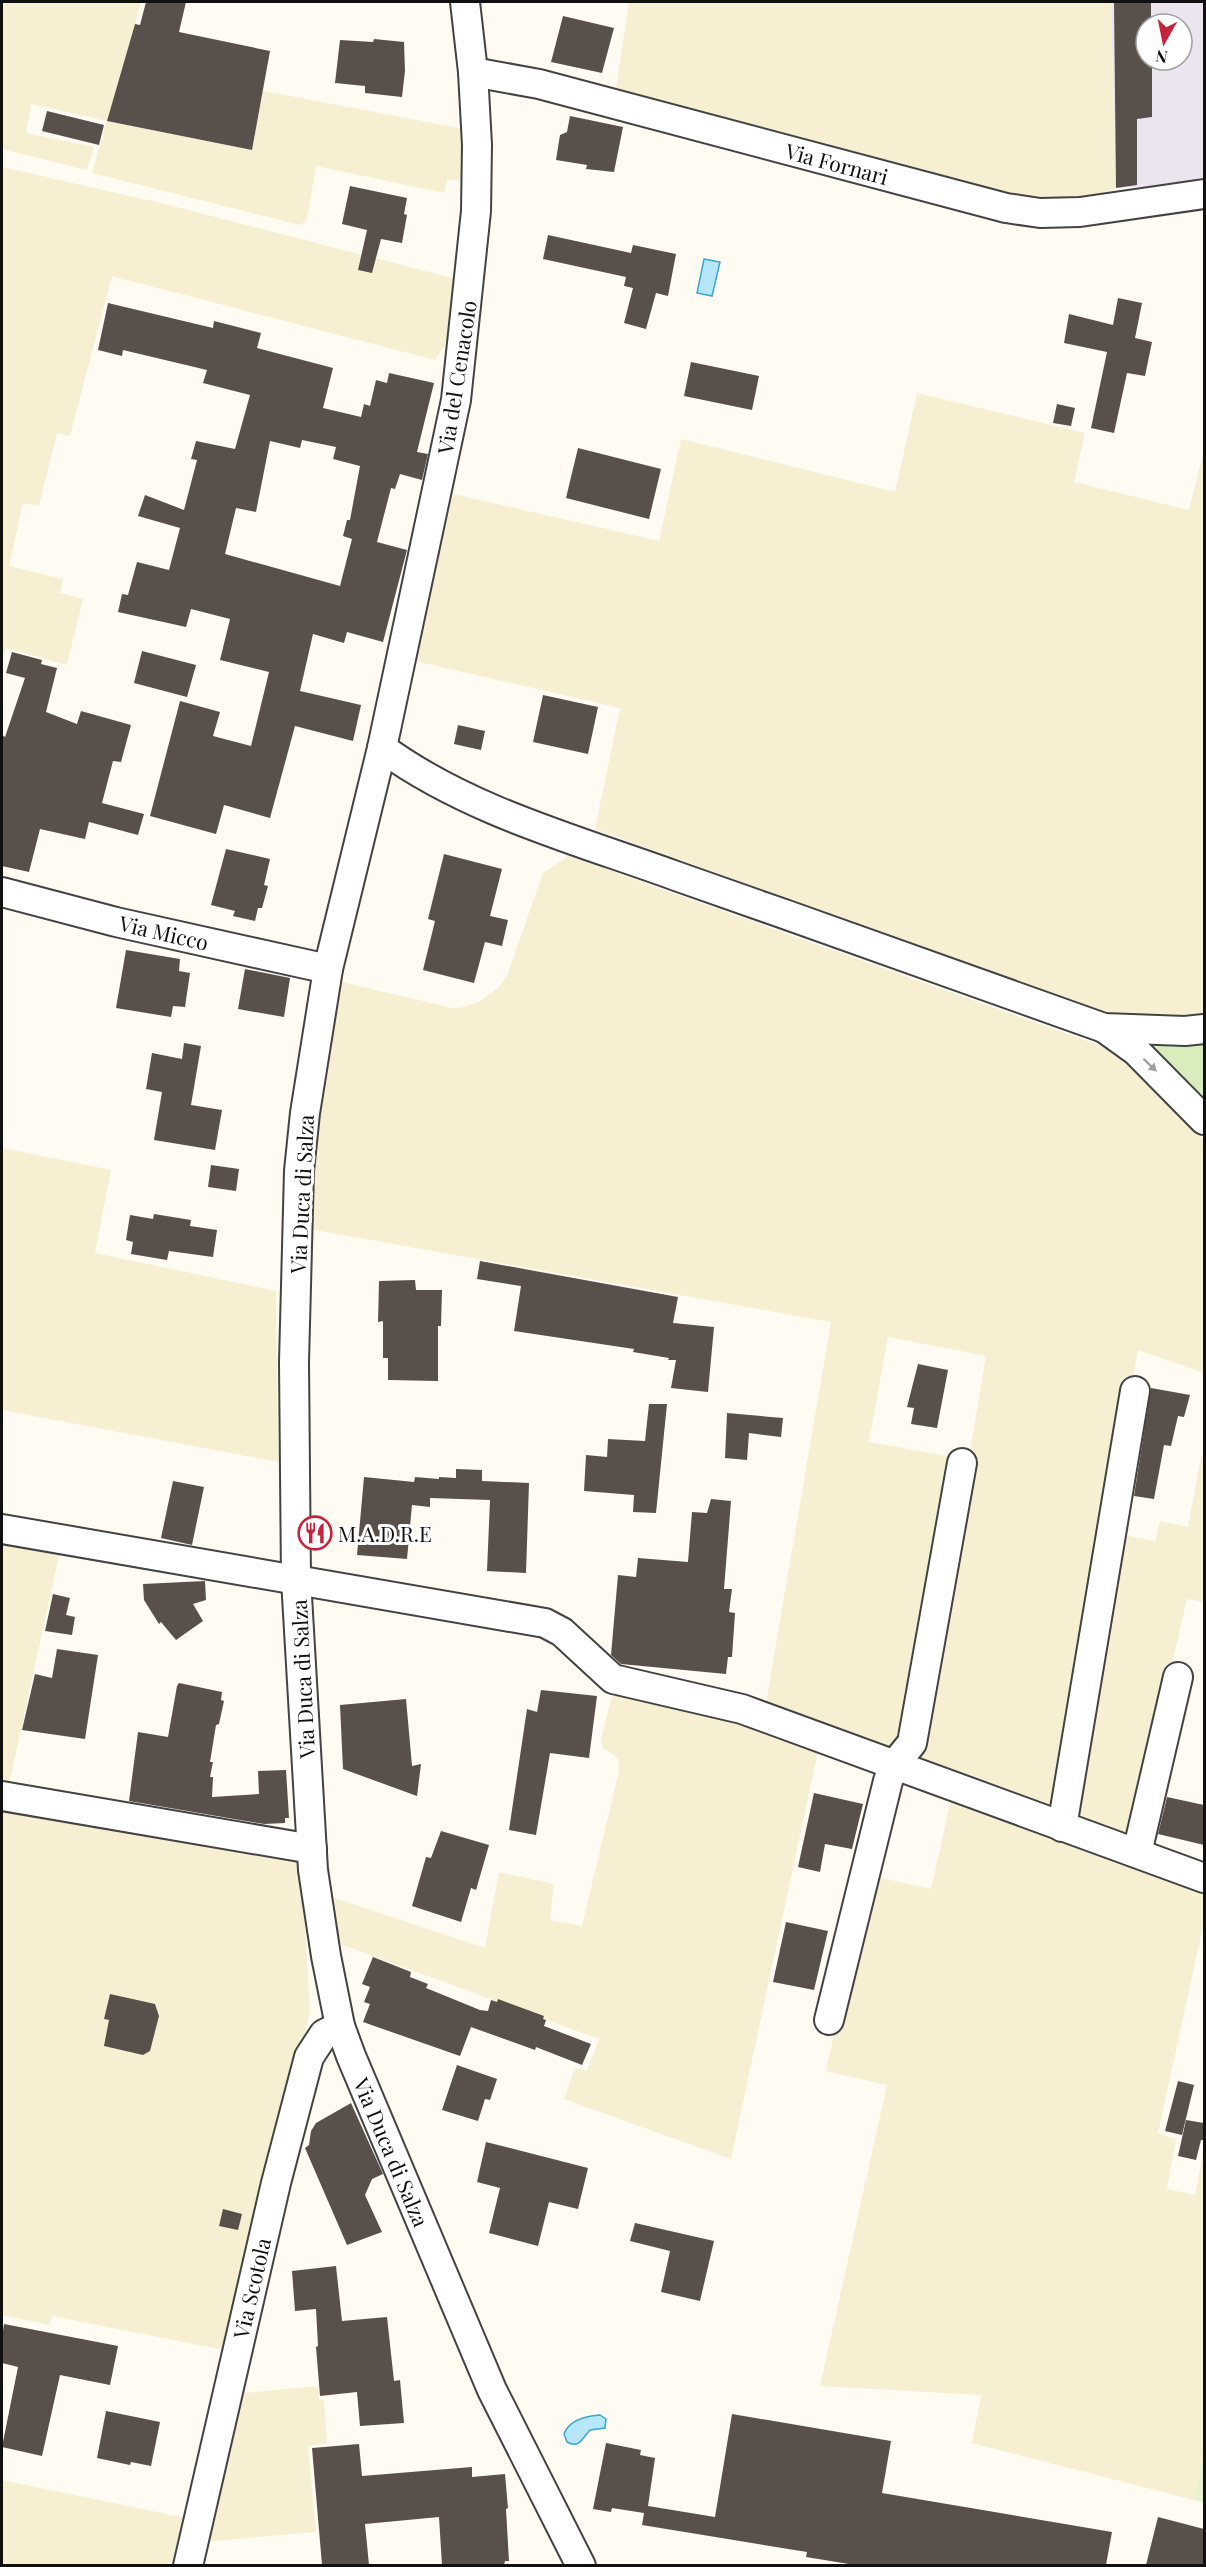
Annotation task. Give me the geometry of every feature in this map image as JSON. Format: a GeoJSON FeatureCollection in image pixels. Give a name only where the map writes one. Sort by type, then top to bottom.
{"type":"FeatureCollection","features":[{"type":"Feature","properties":{"kind":"street","name":"Via del Cenacolo"},"geometry":{"type":"LineString","coordinates":[[382,747],[456,400],[476,211],[477,145],[473,72],[465,2]]}},
{"type":"Feature","properties":{"kind":"street","name":"Via Fornari"},"geometry":{"type":"LineString","coordinates":[[473,72],[539,84],[1006,208],[1040,213],[1080,212],[1204,194]]}},
{"type":"Feature","properties":{"kind":"street","name":"Via Duca di Salza"},"geometry":{"type":"LineString","coordinates":[[382,747],[328,969],[305,1113],[300,1171],[294,1362],[296,1579],[312,1849],[319,1917],[340,2026],[492,2390],[581,2565]]}},
{"type":"Feature","properties":{"kind":"street"},"geometry":{"type":"LineString","coordinates":[[382,747],[406,765],[466,798],[564,836],[1104,1028],[1136,1051],[1204,1120]]}},
{"type":"Feature","properties":{"kind":"street","name":"Via Micco"},"geometry":{"type":"LineString","coordinates":[[2,892],[116,922],[328,969]]}},
{"type":"Feature","properties":{"kind":"street"},"geometry":{"type":"LineString","coordinates":[[1104,1028],[1185,1032],[1204,1029]]}},
{"type":"Feature","properties":{"kind":"street"},"geometry":{"type":"LineString","coordinates":[[1062,1827],[1135,1391]]}},
{"type":"Feature","properties":{"kind":"street"},"geometry":{"type":"LineString","coordinates":[[829,2020],[894,1765],[912,1743],[962,1463]]}},
{"type":"Feature","properties":{"kind":"street"},"geometry":{"type":"LineString","coordinates":[[2,1529],[545,1623],[562,1632],[613,1679],[742,1710],[1204,1878]]}},
{"type":"Feature","properties":{"kind":"street"},"geometry":{"type":"LineString","coordinates":[[1137,1853],[1178,1677]]}},
{"type":"Feature","properties":{"kind":"street"},"geometry":{"type":"LineString","coordinates":[[2,1796],[312,1849]]}},
{"type":"Feature","properties":{"kind":"street","name":"Via Scotola"},"geometry":{"type":"LineString","coordinates":[[188,2565],[276,2183],[309,2057],[324,2034],[340,2026]]}},
{"type":"Feature","properties":{"kind":"shaded area"},"geometry":{"type":"Polygon","coordinates":[[[2,2],[141,2],[108,121],[252,150],[263,91],[464,129],[461,181],[447,179],[444,193],[316,166],[307,220],[300,225],[92,173],[107,121],[31,104],[26,133],[94,147],[87,170],[2,149],[2,2]]]}},
{"type":"Feature","properties":{"kind":"shaded area"},"geometry":{"type":"Polygon","coordinates":[[[629,2],[1111,2],[1116,188],[1096,197],[1063,201],[1017,199],[615,95],[629,2]]]}},
{"type":"Feature","properties":{"kind":"shaded area"},"geometry":{"type":"Polygon","coordinates":[[[1111,2],[1204,2],[1204,184],[1116,188],[1111,2]]]}},
{"type":"Feature","properties":{"kind":"shaded area"},"geometry":{"type":"Polygon","coordinates":[[[2,167],[165,204],[456,279],[445,345],[435,360],[112,276],[70,436],[57,433],[39,506],[23,503],[9,566],[63,579],[60,593],[83,599],[67,665],[7,648],[4,654],[2,653],[2,167]]]}},
{"type":"Feature","properties":{"kind":"shaded area"},"geometry":{"type":"Polygon","coordinates":[[[917,393],[1085,433],[1074,482],[1189,510],[1204,450],[1204,1014],[1138,1017],[1098,1010],[595,829],[620,708],[415,661],[453,494],[659,541],[681,439],[895,492],[917,393]]]}},
{"type":"Feature","properties":{"kind":"shaded area"},"geometry":{"type":"Polygon","coordinates":[[[569,856],[1104,1047],[1131,1066],[1204,1140],[1204,1373],[1138,1350],[1054,1818],[917,1765],[986,1356],[888,1337],[869,1442],[952,1457],[902,1742],[892,1754],[765,1709],[831,1322],[309,1229],[320,1091],[338,981],[456,1009],[479,1002],[497,989],[507,976],[543,873],[569,856]]]}},
{"type":"Feature","properties":{"kind":"shaded area"},"geometry":{"type":"Polygon","coordinates":[[[2,1148],[111,1170],[95,1253],[276,1291],[278,1462],[2,1410],[2,1148]]]}},
{"type":"Feature","properties":{"kind":"shaded area"},"geometry":{"type":"Polygon","coordinates":[[[1201,1457],[1204,1457],[1204,1602],[1187,1599],[1131,1845],[1070,1823],[1117,1534],[1155,1541],[1160,1521],[1188,1527],[1201,1457]]]}},
{"type":"Feature","properties":{"kind":"shaded area"},"geometry":{"type":"Polygon","coordinates":[[[2,1535],[61,1546],[8,1789],[2,1788],[2,1535]]]}},
{"type":"Feature","properties":{"kind":"shaded area"},"geometry":{"type":"Polygon","coordinates":[[[618,1691],[722,1713],[818,1751],[731,2159],[564,2099],[575,2068],[587,2071],[599,2039],[340,1944],[332,1897],[485,1948],[499,1872],[554,1884],[550,1920],[582,1926],[619,1771],[618,1758],[603,1748],[601,1740],[611,1699],[618,1691]]]}},
{"type":"Feature","properties":{"kind":"shaded area"},"geometry":{"type":"Polygon","coordinates":[[[952,1795],[1080,1843],[1115,1863],[1204,1886],[1204,1922],[1158,2133],[1176,2139],[1167,2189],[1195,2195],[1204,2148],[1204,2450],[1194,2500],[972,2443],[981,2395],[820,2386],[887,2085],[826,2071],[869,1875],[931,1889],[952,1795]]]}},
{"type":"Feature","properties":{"kind":"shaded area"},"geometry":{"type":"Polygon","coordinates":[[[2,1802],[301,1857],[310,2012],[229,2351],[52,2316],[50,2325],[2,2315],[2,1802]]]}},
{"type":"Feature","properties":{"kind":"shaded area"},"geometry":{"type":"Polygon","coordinates":[[[318,2386],[319,2400],[324,2400],[327,2444],[308,2446],[316,2532],[204,2542],[234,2394],[318,2386]]]}},
{"type":"Feature","properties":{"kind":"shaded area"},"geometry":{"type":"Polygon","coordinates":[[[2,2480],[191,2519],[182,2565],[2,2565],[2,2480]]]}},
{"type":"Feature","properties":{"kind":"green space"},"geometry":{"type":"Polygon","coordinates":[[[1204,1044],[1204,1102],[1152,1045],[1204,1044]]]}},
{"type":"Feature","properties":{"kind":"green space"},"geometry":{"type":"Polygon","coordinates":[[[1204,2450],[1204,2503],[1194,2500],[1204,2450]]]}},
{"type":"Feature","properties":{"kind":"water"},"geometry":{"type":"Polygon","coordinates":[[[704,259],[720,262],[712,296],[697,293],[704,259]]]}},
{"type":"Feature","properties":{"kind":"water"},"geometry":{"type":"Polygon","coordinates":[[[600,2415],[606,2419],[605,2428],[590,2430],[578,2443],[567,2442],[564,2434],[570,2425],[584,2418],[600,2415]]]}},
{"type":"Feature","properties":{"kind":"building"},"geometry":{"type":"Polygon","coordinates":[[[146,2],[186,2],[179,32],[270,51],[252,150],[107,121],[135,24],[140,25],[146,2]]]}},
{"type":"Feature","properties":{"kind":"building"},"geometry":{"type":"Polygon","coordinates":[[[1114,2],[1151,2],[1151,12],[1134,12],[1134,72],[1152,72],[1152,117],[1137,119],[1137,185],[1116,188],[1114,2]]]}},
{"type":"Feature","properties":{"kind":"building"},"geometry":{"type":"Polygon","coordinates":[[[563,16],[614,28],[602,73],[551,62],[563,16]]]}},
{"type":"Feature","properties":{"kind":"building"},"geometry":{"type":"Polygon","coordinates":[[[374,39],[404,42],[405,71],[402,97],[365,93],[365,86],[335,83],[340,40],[373,42],[374,39]]]}},
{"type":"Feature","properties":{"kind":"building"},"geometry":{"type":"Polygon","coordinates":[[[47,111],[104,125],[99,145],[42,131],[47,111]]]}},
{"type":"Feature","properties":{"kind":"building"},"geometry":{"type":"Polygon","coordinates":[[[570,116],[623,127],[614,172],[586,169],[587,165],[556,160],[560,135],[567,132],[570,116]]]}},
{"type":"Feature","properties":{"kind":"building"},"geometry":{"type":"Polygon","coordinates":[[[350,186],[407,198],[404,214],[407,215],[402,243],[381,239],[372,273],[358,270],[367,230],[342,224],[350,186]]]}},
{"type":"Feature","properties":{"kind":"building"},"geometry":{"type":"Polygon","coordinates":[[[548,235],[631,253],[633,245],[676,254],[668,296],[656,293],[646,329],[624,323],[633,288],[624,286],[626,277],[543,259],[548,235]]]}},
{"type":"Feature","properties":{"kind":"building"},"geometry":{"type":"Polygon","coordinates":[[[1118,298],[1142,303],[1135,338],[1152,342],[1145,376],[1127,373],[1114,433],[1091,428],[1107,352],[1064,343],[1069,314],[1113,325],[1118,298]]]}},
{"type":"Feature","properties":{"kind":"building"},"geometry":{"type":"Polygon","coordinates":[[[108,303],[213,328],[214,321],[261,333],[257,348],[333,368],[323,408],[361,417],[364,404],[370,406],[376,380],[387,383],[389,373],[434,383],[417,452],[428,454],[422,480],[400,474],[395,489],[391,488],[377,542],[407,550],[383,642],[347,632],[344,643],[313,634],[300,691],[361,705],[353,741],[295,726],[270,818],[224,805],[216,834],[150,816],[180,701],[220,712],[213,736],[251,746],[269,672],[220,660],[230,619],[191,609],[186,627],[118,612],[122,594],[128,595],[137,562],[169,570],[180,528],[138,516],[145,495],[184,510],[197,460],[191,459],[196,441],[235,449],[250,395],[203,383],[207,370],[123,350],[122,356],[98,350],[108,303]],[[302,440],[300,448],[270,441],[256,512],[236,508],[225,554],[340,586],[352,539],[343,536],[347,520],[350,520],[360,466],[333,459],[336,447],[302,440]]]}},
{"type":"Feature","properties":{"kind":"building"},"geometry":{"type":"Polygon","coordinates":[[[691,362],[759,376],[752,410],[684,396],[691,362]]]}},
{"type":"Feature","properties":{"kind":"building"},"geometry":{"type":"Polygon","coordinates":[[[1057,404],[1075,408],[1071,426],[1053,423],[1057,404]]]}},
{"type":"Feature","properties":{"kind":"building"},"geometry":{"type":"Polygon","coordinates":[[[578,448],[661,469],[649,519],[566,498],[578,448]]]}},
{"type":"Feature","properties":{"kind":"building"},"geometry":{"type":"Polygon","coordinates":[[[142,651],[196,665],[187,697],[134,683],[142,651]]]}},
{"type":"Feature","properties":{"kind":"building"},"geometry":{"type":"Polygon","coordinates":[[[12,652],[42,660],[41,664],[57,668],[46,712],[77,724],[81,711],[131,725],[121,762],[113,761],[102,803],[144,814],[138,835],[89,822],[85,839],[40,829],[29,872],[2,866],[2,735],[5,737],[25,678],[6,673],[12,652]]]}},
{"type":"Feature","properties":{"kind":"building"},"geometry":{"type":"Polygon","coordinates":[[[543,695],[598,707],[588,754],[533,742],[543,695]]]}},
{"type":"Feature","properties":{"kind":"building"},"geometry":{"type":"Polygon","coordinates":[[[458,725],[485,731],[481,750],[454,744],[458,725]]]}},
{"type":"Feature","properties":{"kind":"building"},"geometry":{"type":"Polygon","coordinates":[[[226,849],[270,859],[264,885],[268,886],[262,908],[258,908],[255,921],[233,916],[235,911],[211,905],[226,849]]]}},
{"type":"Feature","properties":{"kind":"building"},"geometry":{"type":"Polygon","coordinates":[[[444,854],[502,869],[490,916],[508,920],[502,946],[485,942],[474,983],[423,970],[435,921],[428,919],[444,854]]]}},
{"type":"Feature","properties":{"kind":"building"},"geometry":{"type":"Polygon","coordinates":[[[126,950],[180,959],[179,971],[190,973],[185,1007],[173,1006],[171,1017],[116,1008],[126,950]]]}},
{"type":"Feature","properties":{"kind":"building"},"geometry":{"type":"Polygon","coordinates":[[[245,969],[290,978],[284,1017],[238,1009],[245,969]]]}},
{"type":"Feature","properties":{"kind":"building"},"geometry":{"type":"Polygon","coordinates":[[[184,1043],[201,1046],[191,1105],[222,1110],[215,1150],[154,1140],[162,1092],[146,1089],[152,1053],[182,1059],[184,1043]]]}},
{"type":"Feature","properties":{"kind":"building"},"geometry":{"type":"Polygon","coordinates":[[[211,1165],[239,1169],[236,1191],[208,1187],[211,1165]]]}},
{"type":"Feature","properties":{"kind":"building"},"geometry":{"type":"Polygon","coordinates":[[[154,1214],[191,1220],[190,1226],[217,1230],[213,1257],[169,1251],[167,1260],[131,1254],[133,1242],[126,1240],[130,1215],[153,1219],[154,1214]]]}},
{"type":"Feature","properties":{"kind":"building"},"geometry":{"type":"Polygon","coordinates":[[[480,1261],[678,1297],[673,1323],[714,1327],[708,1392],[671,1388],[676,1360],[633,1352],[634,1349],[514,1331],[521,1286],[477,1279],[480,1261]]]}},
{"type":"Feature","properties":{"kind":"building"},"geometry":{"type":"Polygon","coordinates":[[[415,1280],[416,1290],[442,1290],[441,1326],[438,1326],[438,1381],[388,1380],[388,1358],[383,1358],[383,1321],[378,1322],[379,1281],[415,1280]]]}},
{"type":"Feature","properties":{"kind":"building"},"geometry":{"type":"Polygon","coordinates":[[[918,1364],[948,1370],[937,1428],[911,1424],[914,1408],[907,1407],[918,1364]]]}},
{"type":"Feature","properties":{"kind":"building"},"geometry":{"type":"Polygon","coordinates":[[[1151,1388],[1190,1395],[1184,1417],[1178,1416],[1171,1446],[1164,1445],[1154,1499],[1134,1496],[1151,1388]]]}},
{"type":"Feature","properties":{"kind":"building"},"geometry":{"type":"Polygon","coordinates":[[[649,1404],[667,1404],[656,1513],[633,1512],[634,1495],[584,1491],[586,1455],[607,1457],[608,1439],[645,1441],[649,1404]]]}},
{"type":"Feature","properties":{"kind":"building"},"geometry":{"type":"Polygon","coordinates":[[[727,1413],[783,1418],[781,1437],[749,1433],[747,1460],[725,1458],[727,1413]]]}},
{"type":"Feature","properties":{"kind":"building"},"geometry":{"type":"Polygon","coordinates":[[[456,1469],[482,1470],[482,1481],[529,1483],[526,1573],[487,1571],[490,1500],[430,1498],[430,1507],[412,1505],[407,1559],[357,1555],[364,1477],[414,1482],[415,1477],[456,1478],[456,1469]]]}},
{"type":"Feature","properties":{"kind":"building"},"geometry":{"type":"Polygon","coordinates":[[[173,1481],[204,1487],[192,1545],[161,1538],[173,1481]]]}},
{"type":"Feature","properties":{"kind":"building"},"geometry":{"type":"Polygon","coordinates":[[[711,1499],[731,1501],[724,1589],[732,1589],[729,1612],[735,1613],[732,1657],[728,1657],[726,1674],[621,1664],[611,1655],[618,1575],[636,1577],[638,1558],[688,1562],[692,1512],[707,1513],[711,1499]]]}},
{"type":"Feature","properties":{"kind":"building"},"geometry":{"type":"Polygon","coordinates":[[[205,1581],[206,1600],[193,1604],[203,1621],[176,1640],[161,1622],[159,1624],[144,1600],[143,1584],[205,1581]]]}},
{"type":"Feature","properties":{"kind":"building"},"geometry":{"type":"Polygon","coordinates":[[[53,1594],[70,1598],[66,1615],[75,1617],[72,1635],[45,1631],[53,1594]]]}},
{"type":"Feature","properties":{"kind":"building"},"geometry":{"type":"Polygon","coordinates":[[[57,1649],[98,1655],[85,1739],[22,1730],[35,1674],[52,1678],[57,1649]]]}},
{"type":"Feature","properties":{"kind":"building"},"geometry":{"type":"Polygon","coordinates":[[[179,1683],[222,1692],[221,1700],[224,1701],[219,1724],[216,1725],[210,1762],[213,1762],[210,1777],[213,1777],[212,1797],[259,1794],[258,1771],[286,1770],[289,1818],[285,1818],[285,1823],[264,1824],[129,1801],[138,1732],[168,1737],[179,1683]]]}},
{"type":"Feature","properties":{"kind":"building"},"geometry":{"type":"Polygon","coordinates":[[[541,1690],[597,1696],[589,1758],[550,1753],[536,1835],[509,1830],[527,1709],[537,1712],[541,1690]]]}},
{"type":"Feature","properties":{"kind":"building"},"geometry":{"type":"Polygon","coordinates":[[[406,1699],[412,1766],[421,1764],[417,1796],[343,1769],[340,1705],[406,1699]]]}},
{"type":"Feature","properties":{"kind":"building"},"geometry":{"type":"Polygon","coordinates":[[[814,1793],[863,1804],[852,1849],[825,1844],[820,1872],[798,1867],[814,1793]]]}},
{"type":"Feature","properties":{"kind":"building"},"geometry":{"type":"Polygon","coordinates":[[[1167,1797],[1204,1805],[1204,1845],[1158,1834],[1167,1797]]]}},
{"type":"Feature","properties":{"kind":"building"},"geometry":{"type":"Polygon","coordinates":[[[441,1831],[489,1845],[476,1890],[471,1888],[461,1922],[412,1906],[426,1857],[431,1858],[441,1831]]]}},
{"type":"Feature","properties":{"kind":"building"},"geometry":{"type":"Polygon","coordinates":[[[786,1922],[828,1931],[814,1990],[773,1982],[786,1922]]]}},
{"type":"Feature","properties":{"kind":"building"},"geometry":{"type":"Polygon","coordinates":[[[373,1957],[411,1972],[410,1977],[428,1984],[426,1988],[480,2010],[488,2011],[491,2000],[497,2002],[498,1999],[544,2016],[543,2019],[546,2020],[544,2026],[591,2044],[582,2065],[536,2047],[535,2050],[471,2027],[460,2056],[363,2022],[370,2004],[364,2002],[370,1987],[362,1984],[373,1957]]]}},
{"type":"Feature","properties":{"kind":"building"},"geometry":{"type":"Polygon","coordinates":[[[110,1994],[155,2004],[159,2016],[150,2051],[143,2055],[104,2046],[109,2020],[104,2019],[110,1994]]]}},
{"type":"Feature","properties":{"kind":"building"},"geometry":{"type":"Polygon","coordinates":[[[457,2065],[497,2079],[490,2100],[485,2099],[478,2121],[442,2110],[457,2065]]]}},
{"type":"Feature","properties":{"kind":"building"},"geometry":{"type":"Polygon","coordinates":[[[1178,2081],[1194,2085],[1182,2135],[1165,2131],[1178,2081]]]}},
{"type":"Feature","properties":{"kind":"building"},"geometry":{"type":"Polygon","coordinates":[[[351,2103],[383,2174],[372,2179],[365,2195],[382,2232],[347,2245],[305,2148],[309,2145],[311,2131],[316,2123],[351,2103]]]}},
{"type":"Feature","properties":{"kind":"building"},"geometry":{"type":"Polygon","coordinates":[[[1186,2120],[1204,2123],[1204,2140],[1201,2140],[1196,2160],[1178,2156],[1186,2120]]]}},
{"type":"Feature","properties":{"kind":"building"},"geometry":{"type":"Polygon","coordinates":[[[486,2142],[588,2168],[578,2209],[549,2202],[538,2246],[489,2233],[500,2188],[477,2182],[486,2142]]]}},
{"type":"Feature","properties":{"kind":"building"},"geometry":{"type":"Polygon","coordinates":[[[223,2209],[242,2214],[238,2230],[219,2226],[223,2209]]]}},
{"type":"Feature","properties":{"kind":"building"},"geometry":{"type":"Polygon","coordinates":[[[635,2223],[714,2241],[700,2301],[661,2292],[670,2251],[630,2241],[635,2223]]]}},
{"type":"Feature","properties":{"kind":"building"},"geometry":{"type":"Polygon","coordinates":[[[336,2266],[342,2321],[387,2317],[394,2381],[400,2380],[404,2423],[360,2426],[357,2392],[320,2396],[316,2309],[295,2311],[292,2271],[336,2266]]]}},
{"type":"Feature","properties":{"kind":"building"},"geometry":{"type":"Polygon","coordinates":[[[4,2324],[118,2346],[110,2385],[60,2375],[42,2456],[2,2447],[18,2367],[2,2363],[4,2324]]]}},
{"type":"Feature","properties":{"kind":"building"},"geometry":{"type":"Polygon","coordinates":[[[106,2411],[160,2422],[151,2466],[131,2462],[130,2465],[97,2458],[106,2411]]]}},
{"type":"Feature","properties":{"kind":"building"},"geometry":{"type":"Polygon","coordinates":[[[732,2414],[891,2441],[882,2493],[1112,2532],[1106,2565],[855,2565],[806,2557],[807,2552],[642,2525],[644,2513],[612,2508],[611,2512],[593,2509],[606,2443],[641,2450],[640,2455],[655,2458],[648,2506],[715,2517],[732,2414]]]}},
{"type":"Feature","properties":{"kind":"building"},"geometry":{"type":"Polygon","coordinates":[[[359,2444],[362,2476],[472,2467],[472,2477],[505,2474],[509,2561],[505,2561],[504,2565],[442,2565],[439,2517],[365,2524],[369,2565],[322,2565],[312,2448],[359,2444]]]}},
{"type":"Feature","properties":{"kind":"building"},"geometry":{"type":"Polygon","coordinates":[[[1158,2517],[1204,2529],[1204,2565],[1146,2565],[1158,2517]]]}},
{"type":"Feature","properties":{"kind":"place","name":"M.A.D.R.E"},"geometry":{"type":"Point","coordinates":[315,1533]}}]}
